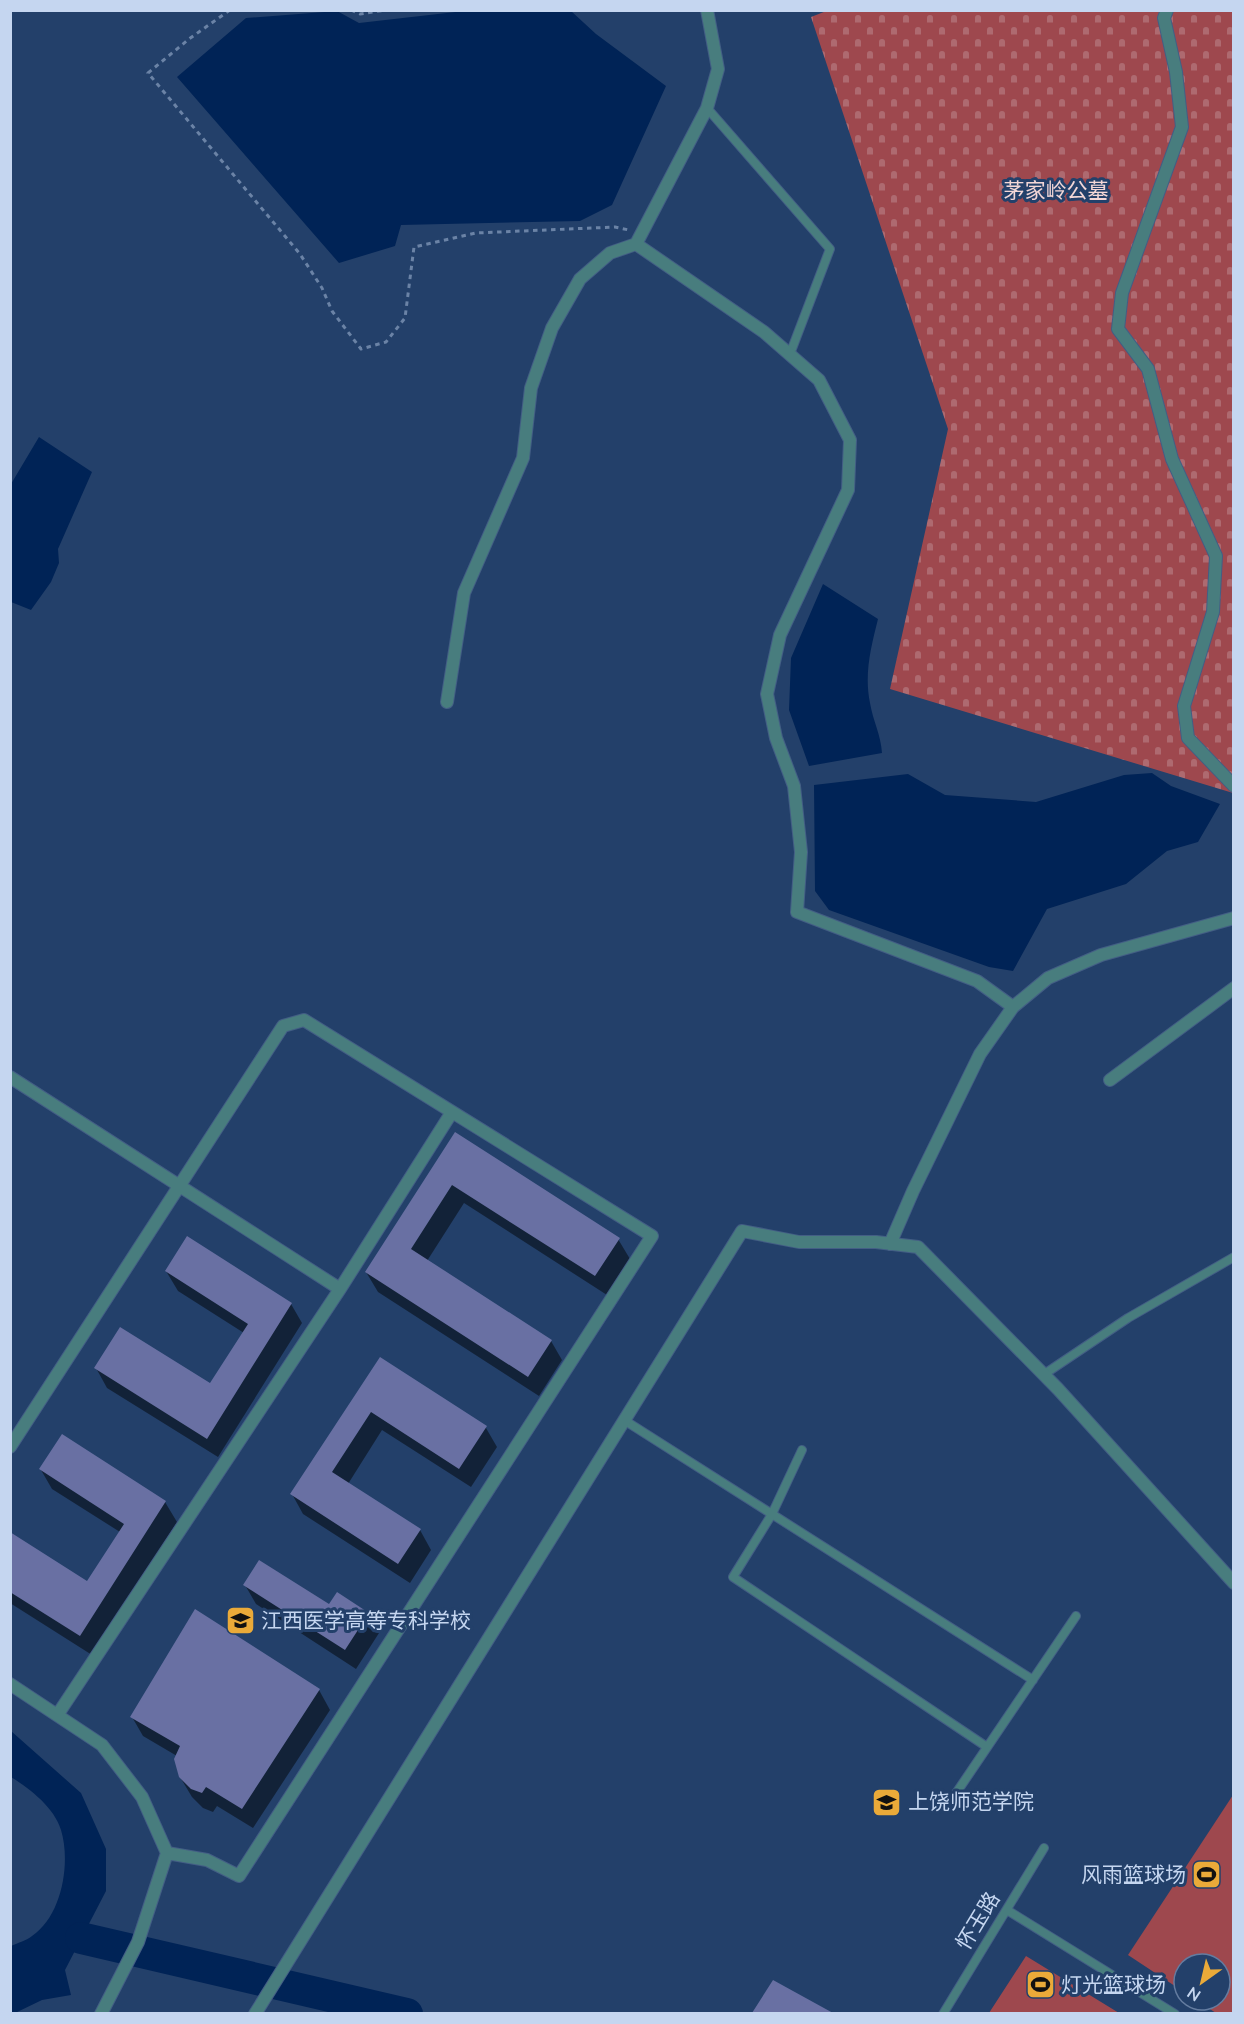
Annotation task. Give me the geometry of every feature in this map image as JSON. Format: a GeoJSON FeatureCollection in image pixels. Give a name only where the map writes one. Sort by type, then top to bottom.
{"type":"FeatureCollection","features":[{"type":"Feature","properties":{"kind":"street"},"geometry":{"type":"LineString","coordinates":[[447,702],[464,593],[523,458],[531,388],[552,328],[580,279],[610,253],[639,239],[707,108],[717,69],[707,10]]}},
{"type":"Feature","properties":{"kind":"street"},"geometry":{"type":"LineString","coordinates":[[1167,10],[1164,18],[1176,72],[1182,127],[1122,293],[1118,329],[1148,369],[1172,459],[1216,556],[1213,612],[1184,706],[1188,738],[1233,786]]}},
{"type":"Feature","properties":{"kind":"street"},"geometry":{"type":"LineString","coordinates":[[639,239],[764,332],[819,380],[850,440],[848,490],[780,635],[767,694],[776,738],[794,786],[801,852],[797,912],[977,981],[1013,1006]]}},
{"type":"Feature","properties":{"kind":"street"},"geometry":{"type":"LineString","coordinates":[[890,1244],[913,1191],[980,1054],[1013,1006],[1048,978],[1101,955],[1233,918]]}},
{"type":"Feature","properties":{"kind":"street"},"geometry":{"type":"LineString","coordinates":[[1110,1080],[1233,988]]}},
{"type":"Feature","properties":{"kind":"street"},"geometry":{"type":"LineString","coordinates":[[10,1447],[283,1026],[304,1020],[452,1112],[470,1120],[652,1236],[239,1876],[207,1860],[167,1853]]}},
{"type":"Feature","properties":{"kind":"street"},"geometry":{"type":"LineString","coordinates":[[10,1077],[340,1289]]}},
{"type":"Feature","properties":{"kind":"street"},"geometry":{"type":"LineString","coordinates":[[58,1714],[340,1289],[452,1112]]}},
{"type":"Feature","properties":{"kind":"street"},"geometry":{"type":"LineString","coordinates":[[255,2013],[742,1231],[799,1242],[890,1244],[918,1247],[1043,1375],[1233,1583]]}},
{"type":"Feature","properties":{"kind":"street"},"geometry":{"type":"LineString","coordinates":[[10,1684],[102,1745],[142,1797],[167,1853],[138,1942],[101,2013]]}},
{"type":"Feature","properties":{"kind":"lane"},"geometry":{"type":"LineString","coordinates":[[707,108],[830,249],[790,354]]}},
{"type":"Feature","properties":{"kind":"lane"},"geometry":{"type":"LineString","coordinates":[[1043,1375],[1128,1318],[1233,1257]]}},
{"type":"Feature","properties":{"kind":"lane"},"geometry":{"type":"LineString","coordinates":[[624,1420],[1033,1680]]}},
{"type":"Feature","properties":{"kind":"lane"},"geometry":{"type":"LineString","coordinates":[[802,1450],[772,1514],[733,1577],[987,1747]]}},
{"type":"Feature","properties":{"kind":"lane"},"geometry":{"type":"LineString","coordinates":[[946,1808],[1076,1616]]}},
{"type":"Feature","properties":{"kind":"lane","name":"怀玉路"},"geometry":{"type":"LineString","coordinates":[[943,2013],[1044,1848]]}},
{"type":"Feature","properties":{"kind":"lane"},"geometry":{"type":"LineString","coordinates":[[1007,1910],[1175,2013]]}},
{"type":"Feature","properties":{"kind":"path"},"geometry":{"type":"LineString","coordinates":[[230,10],[148,73],[300,254],[322,288],[332,311],[362,349],[386,342],[405,318],[414,247],[476,233],[615,226],[639,239]]}},
{"type":"Feature","properties":{"kind":"path"},"geometry":{"type":"LineString","coordinates":[[351,10],[360,14],[386,10]]}},
{"type":"Feature","properties":{"kind":"green space","name":"茅家岭公墓"},"geometry":{"type":"Polygon","coordinates":[[[829,10],[1233,11],[1233,793],[890,689],[948,429],[811,17],[829,10]]]}},
{"type":"Feature","properties":{"kind":"green space","name":"风雨篮球场"},"geometry":{"type":"Polygon","coordinates":[[[1233,1795],[1233,2013],[1214,2012],[1232,2012],[1232,1952],[1172,1952],[1172,1984],[1128,1955],[1233,1795]]]}},
{"type":"Feature","properties":{"kind":"green space","name":"灯光篮球场"},"geometry":{"type":"Polygon","coordinates":[[[1026,1956],[1119,2013],[989,2013],[1026,1956]]]}},
{"type":"Feature","properties":{"kind":"water"},"geometry":{"type":"Polygon","coordinates":[[[337,11],[359,23],[464,11],[571,11],[596,34],[666,86],[612,205],[580,221],[401,225],[395,246],[339,263],[177,77],[246,18],[337,11]]]}},
{"type":"Feature","properties":{"kind":"water"},"geometry":{"type":"Polygon","coordinates":[[[39,437],[92,472],[58,549],[59,563],[51,582],[31,610],[11,602],[11,484],[39,437]]]}},
{"type":"Feature","properties":{"kind":"water"},"geometry":{"type":"Polygon","coordinates":[[[823,584],[878,619],[868,671],[868,692],[882,753],[809,766],[789,710],[791,658],[823,584]]]}},
{"type":"Feature","properties":{"kind":"water"},"geometry":{"type":"Polygon","coordinates":[[[1152,773],[1171,786],[1220,804],[1198,842],[1167,851],[1126,884],[1047,909],[1013,971],[989,967],[829,910],[815,891],[814,785],[908,774],[945,795],[1036,802],[1124,775],[1152,773]]]}},
{"type":"Feature","properties":{"kind":"water"},"geometry":{"type":"Polygon","coordinates":[[[11,1731],[81,1793],[106,1849],[106,1891],[65,1970],[71,1995],[42,2000],[13,2014],[10,2013],[11,1946],[32,1936],[51,1916],[62,1888],[65,1858],[61,1830],[53,1814],[33,1793],[11,1777],[11,1731]]]}},
{"type":"Feature","properties":{"kind":"building"},"geometry":{"type":"Polygon","coordinates":[[[455,1132],[620,1238],[595,1276],[452,1185],[411,1249],[552,1340],[528,1377],[365,1272],[455,1132]]]}},
{"type":"Feature","properties":{"kind":"building"},"geometry":{"type":"Polygon","coordinates":[[[187,1236],[292,1303],[207,1439],[94,1368],[120,1327],[210,1383],[248,1324],[165,1271],[187,1236]]]}},
{"type":"Feature","properties":{"kind":"building"},"geometry":{"type":"Polygon","coordinates":[[[380,1357],[487,1426],[459,1469],[371,1412],[332,1472],[421,1529],[398,1564],[290,1494],[380,1357]]]}},
{"type":"Feature","properties":{"kind":"building"},"geometry":{"type":"Polygon","coordinates":[[[62,1434],[166,1501],[80,1636],[10,1592],[10,1532],[87,1581],[124,1524],[39,1469],[62,1434]]]}},
{"type":"Feature","properties":{"kind":"building"},"geometry":{"type":"Polygon","coordinates":[[[259,1560],[329,1604],[337,1592],[369,1613],[345,1650],[243,1585],[259,1560]]]}},
{"type":"Feature","properties":{"kind":"building"},"geometry":{"type":"Polygon","coordinates":[[[195,1609],[320,1689],[242,1809],[206,1787],[202,1793],[191,1789],[179,1777],[174,1759],[180,1746],[130,1717],[195,1609]]]}},
{"type":"Feature","properties":{"kind":"building"},"geometry":{"type":"Polygon","coordinates":[[[773,1980],[833,2013],[752,2013],[773,1980]]]}},
{"type":"Feature","properties":{"kind":"waterway"},"geometry":{"type":"LineString","coordinates":[[81,1938],[407,2014]]}},
{"type":"Feature","properties":{"kind":"place","name":"江西医学高等专科学校"},"geometry":{"type":"Point","coordinates":[240,1621]}},
{"type":"Feature","properties":{"kind":"place","name":"上饶师范学院"},"geometry":{"type":"Point","coordinates":[887,1802]}},
{"type":"Feature","properties":{"kind":"place","name":"风雨篮球场"},"geometry":{"type":"Point","coordinates":[1207,1875]}},
{"type":"Feature","properties":{"kind":"place","name":"灯光篮球场"},"geometry":{"type":"Point","coordinates":[1040,1985]}}]}
